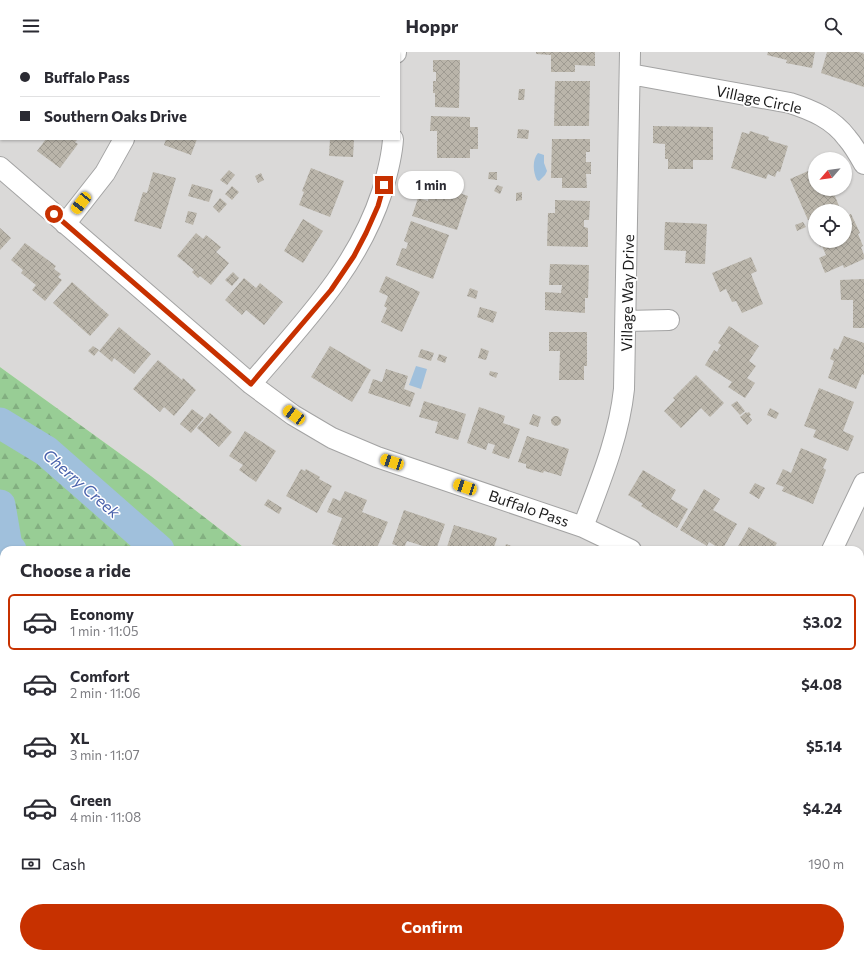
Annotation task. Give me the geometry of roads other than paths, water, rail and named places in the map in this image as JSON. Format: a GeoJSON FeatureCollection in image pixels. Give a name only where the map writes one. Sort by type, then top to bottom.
{"type":"FeatureCollection","features":[{"type":"Feature","properties":{"kind":"street","name":"Village Way Drive"},"geometry":{"type":"LineString","coordinates":[[583,526],[622,413],[626,321],[630,52]]}},
{"type":"Feature","properties":{"kind":"street","name":"Village Circle"},"geometry":{"type":"LineString","coordinates":[[630,74],[790,103],[810,109],[830,121],[847,137],[864,164]]}},
{"type":"Feature","properties":{"kind":"street"},"geometry":{"type":"LineString","coordinates":[[65,224],[104,174],[123,140]]}},
{"type":"Feature","properties":{"kind":"street"},"geometry":{"type":"LineString","coordinates":[[251,384],[331,290],[354,256],[378,206],[388,174],[393,140]]}},
{"type":"Feature","properties":{"kind":"street","name":"Buffalo Pass"},"geometry":{"type":"LineString","coordinates":[[0,167],[251,384],[294,415],[332,438],[377,457],[583,526],[623,546]]}},
{"type":"Feature","properties":{"kind":"street"},"geometry":{"type":"LineString","coordinates":[[626,321],[668,320]]}},
{"type":"Feature","properties":{"kind":"street"},"geometry":{"type":"LineString","coordinates":[[834,546],[864,483]]}},
{"type":"Feature","properties":{"kind":"water"},"geometry":{"type":"Polygon","coordinates":[[[538,153],[544,155],[544,163],[547,171],[539,181],[537,180],[534,170],[535,159],[538,153]]]}},
{"type":"Feature","properties":{"kind":"water"},"geometry":{"type":"Polygon","coordinates":[[[416,366],[427,369],[421,389],[409,385],[416,366]]]}},
{"type":"Feature","properties":{"kind":"waterway","name":"Cherry Creek"},"geometry":{"type":"LineString","coordinates":[[0,423],[46,451],[154,546]]}},
{"type":"Feature","properties":{"kind":"waterway"},"geometry":{"type":"LineString","coordinates":[[0,505],[7,546]]}}]}
